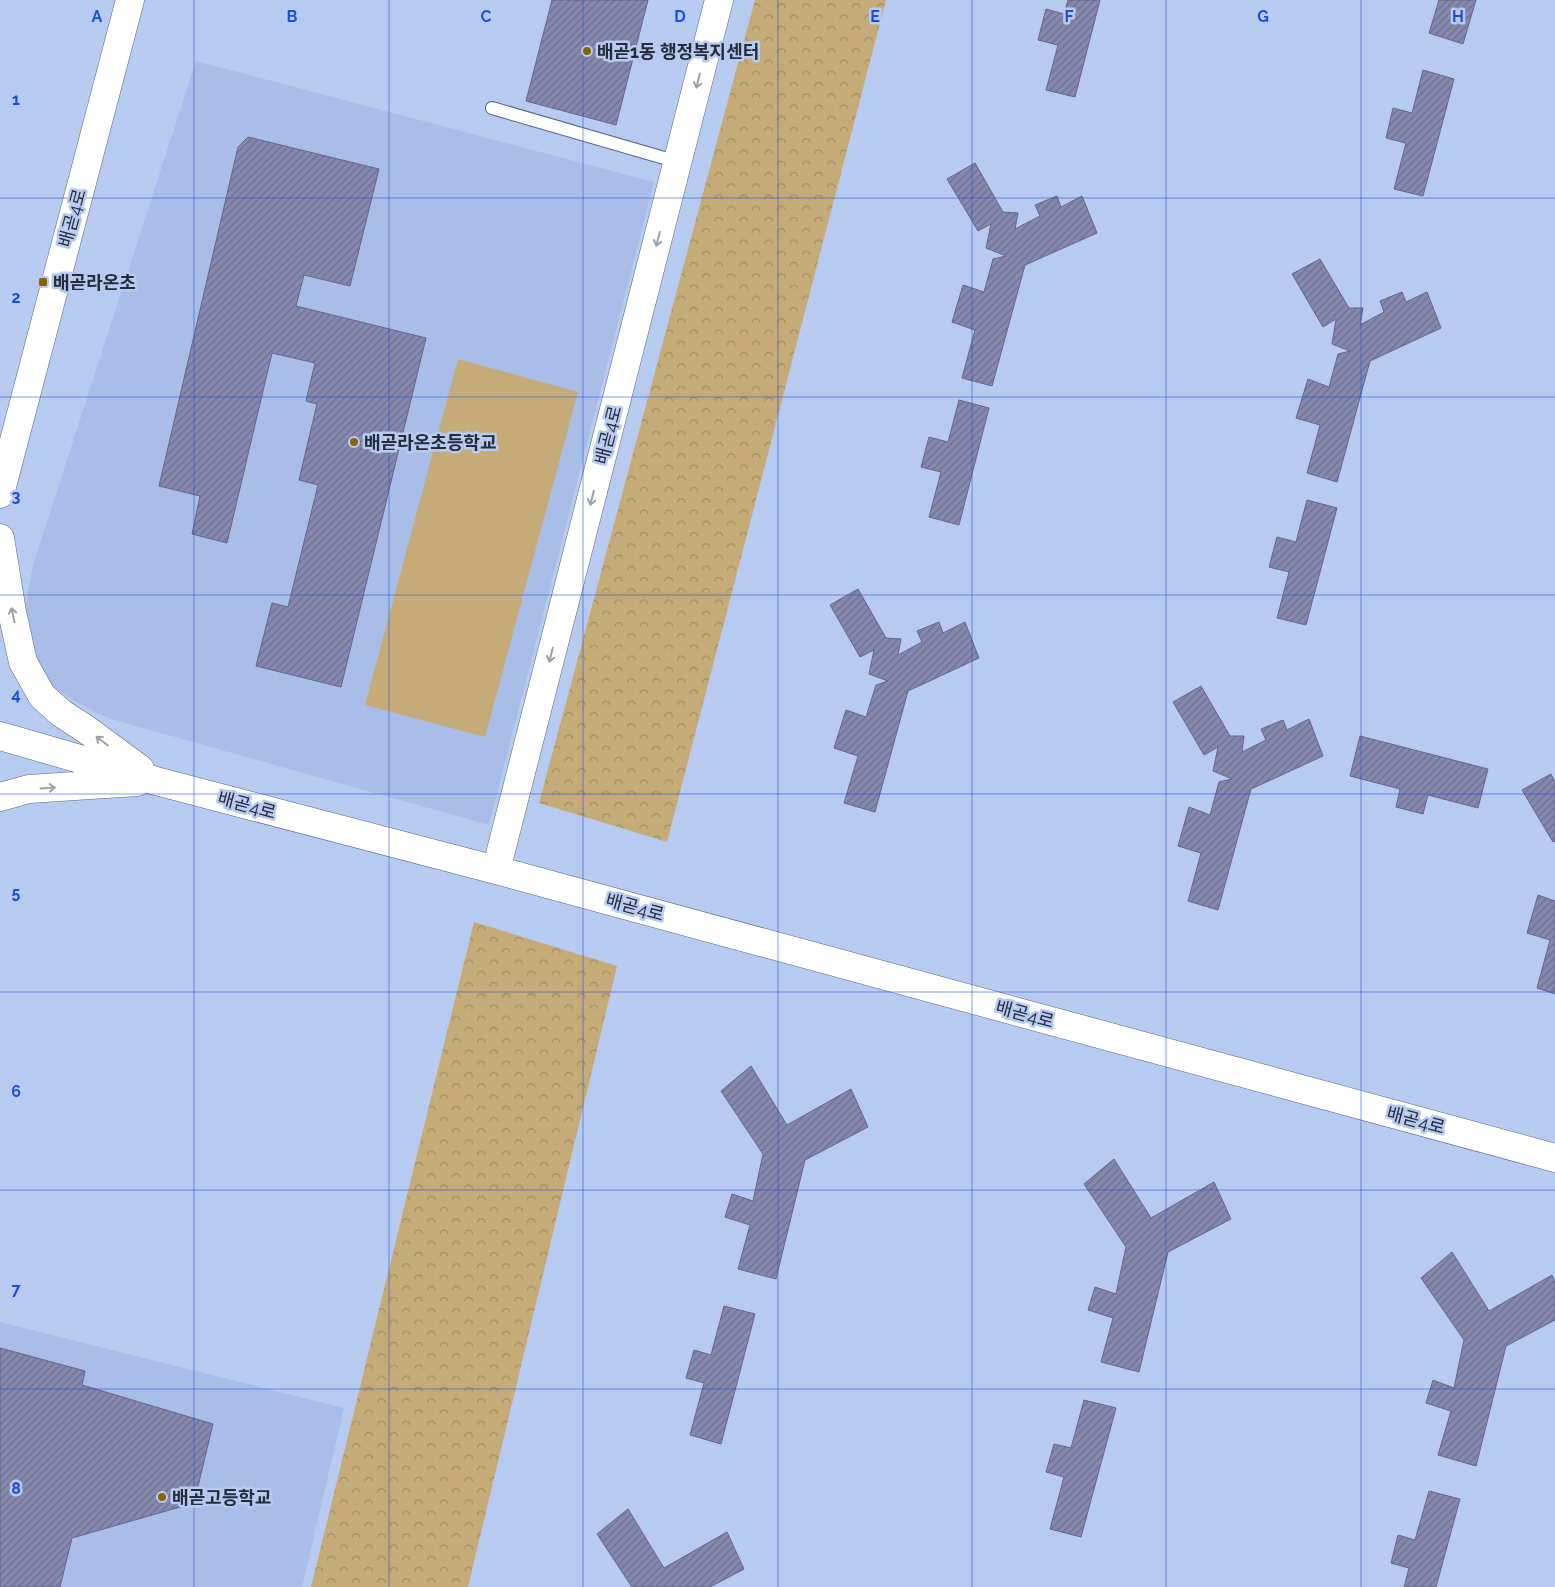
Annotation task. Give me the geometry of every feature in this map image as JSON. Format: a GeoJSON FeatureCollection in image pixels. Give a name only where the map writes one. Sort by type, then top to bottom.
{"type":"FeatureCollection","features":[{"type":"Feature","properties":{"kind":"main road","name":"배곧4로"},"geometry":{"type":"LineString","coordinates":[[0,494],[130,0]]}},
{"type":"Feature","properties":{"kind":"main road","name":"배곧4로"},"geometry":{"type":"LineString","coordinates":[[496,870],[719,0]]}},
{"type":"Feature","properties":{"kind":"main road"},"geometry":{"type":"LineString","coordinates":[[0,538],[12,612],[24,662],[42,696],[61,714],[87,730],[156,781]]}},
{"type":"Feature","properties":{"kind":"main road","name":"배곧4로"},"geometry":{"type":"LineString","coordinates":[[0,736],[156,781],[496,870],[1555,1158]]}},
{"type":"Feature","properties":{"kind":"main road"},"geometry":{"type":"LineString","coordinates":[[0,797],[29,789],[156,781]]}},
{"type":"Feature","properties":{"kind":"lane"},"geometry":{"type":"LineString","coordinates":[[492,108],[678,162]]}},
{"type":"Feature","properties":{"kind":"shaded area"},"geometry":{"type":"Polygon","coordinates":[[[196,61],[654,182],[489,825],[118,721],[98,714],[55,688],[37,668],[25,621],[33,565],[196,61]]]}},
{"type":"Feature","properties":{"kind":"shaded area","name":"배곧고등학교"},"geometry":{"type":"Polygon","coordinates":[[[0,1322],[344,1408],[302,1587],[0,1587],[0,1322]]]}},
{"type":"Feature","properties":{"kind":"green space"},"geometry":{"type":"Polygon","coordinates":[[[755,0],[886,0],[667,842],[539,803],[755,0]]]}},
{"type":"Feature","properties":{"kind":"green space"},"geometry":{"type":"Polygon","coordinates":[[[458,359],[578,392],[485,737],[365,705],[458,359]]]}},
{"type":"Feature","properties":{"kind":"green space"},"geometry":{"type":"Polygon","coordinates":[[[474,922],[617,966],[468,1587],[311,1587],[474,922]]]}},
{"type":"Feature","properties":{"kind":"building","name":"배곧1동 행정복지센터"},"geometry":{"type":"Polygon","coordinates":[[[552,0],[648,0],[616,125],[526,101],[552,0]]]}},
{"type":"Feature","properties":{"kind":"building"},"geometry":{"type":"Polygon","coordinates":[[[1068,0],[1100,0],[1075,97],[1046,90],[1058,45],[1038,40],[1046,9],[1064,14],[1068,0]]]}},
{"type":"Feature","properties":{"kind":"building"},"geometry":{"type":"Polygon","coordinates":[[[1439,0],[1476,0],[1463,44],[1429,33],[1439,0]]]}},
{"type":"Feature","properties":{"kind":"building"},"geometry":{"type":"Polygon","coordinates":[[[1423,70],[1454,79],[1423,196],[1394,189],[1406,143],[1386,138],[1393,108],[1412,113],[1423,70]]]}},
{"type":"Feature","properties":{"kind":"building","name":"배곧라온초등학교"},"geometry":{"type":"Polygon","coordinates":[[[248,137],[379,169],[350,286],[304,275],[296,306],[426,338],[341,687],[256,666],[272,603],[288,607],[318,485],[299,480],[317,404],[306,401],[315,363],[272,353],[227,543],[192,534],[200,496],[159,486],[238,147],[248,137]]]}},
{"type":"Feature","properties":{"kind":"building"},"geometry":{"type":"Polygon","coordinates":[[[975,163],[1003,212],[1018,213],[1015,229],[1040,216],[1035,205],[1057,196],[1061,207],[1082,196],[1097,233],[1025,265],[992,386],[962,378],[975,330],[952,322],[963,285],[984,292],[993,259],[1006,256],[986,248],[991,224],[978,231],[947,179],[975,163]]]}},
{"type":"Feature","properties":{"kind":"building"},"geometry":{"type":"Polygon","coordinates":[[[1320,259],[1349,308],[1363,308],[1360,325],[1384,312],[1380,301],[1402,292],[1406,302],[1427,292],[1441,328],[1370,361],[1337,482],[1307,473],[1320,425],[1296,418],[1308,379],[1329,387],[1338,354],[1350,351],[1332,344],[1336,319],[1323,327],[1292,274],[1320,259]]]}},
{"type":"Feature","properties":{"kind":"building"},"geometry":{"type":"Polygon","coordinates":[[[959,400],[989,408],[959,525],[929,517],[941,472],[921,467],[929,437],[948,442],[959,400]]]}},
{"type":"Feature","properties":{"kind":"building"},"geometry":{"type":"Polygon","coordinates":[[[1307,500],[1337,508],[1306,625],[1277,618],[1289,572],[1269,567],[1277,537],[1296,542],[1307,500]]]}},
{"type":"Feature","properties":{"kind":"building"},"geometry":{"type":"Polygon","coordinates":[[[858,589],[886,638],[901,639],[898,655],[922,642],[917,631],[939,622],[943,633],[965,622],[979,658],[908,691],[875,812],[844,803],[858,756],[834,748],[846,710],[866,717],[876,685],[888,681],[869,674],[874,650],[860,657],[830,605],[858,589]]]}},
{"type":"Feature","properties":{"kind":"building"},"geometry":{"type":"Polygon","coordinates":[[[1201,686],[1230,736],[1244,736],[1242,752],[1266,740],[1261,729],[1283,720],[1287,730],[1309,719],[1323,756],[1251,789],[1218,910],[1188,901],[1201,853],[1178,846],[1189,807],[1210,815],[1219,782],[1232,779],[1213,771],[1218,747],[1204,755],[1173,702],[1201,686]]]}},
{"type":"Feature","properties":{"kind":"building"},"geometry":{"type":"Polygon","coordinates":[[[1360,736],[1488,769],[1478,808],[1428,795],[1423,814],[1396,807],[1400,789],[1350,776],[1360,736]]]}},
{"type":"Feature","properties":{"kind":"building"},"geometry":{"type":"Polygon","coordinates":[[[1551,774],[1555,782],[1555,841],[1553,842],[1522,790],[1551,774]]]}},
{"type":"Feature","properties":{"kind":"building"},"geometry":{"type":"Polygon","coordinates":[[[1538,895],[1555,901],[1555,994],[1537,988],[1550,940],[1527,933],[1538,895]]]}},
{"type":"Feature","properties":{"kind":"building"},"geometry":{"type":"Polygon","coordinates":[[[751,1066],[787,1125],[851,1089],[868,1127],[805,1160],[776,1279],[738,1269],[750,1225],[725,1217],[732,1194],[753,1201],[763,1154],[721,1091],[751,1066]]]}},
{"type":"Feature","properties":{"kind":"building"},"geometry":{"type":"Polygon","coordinates":[[[1114,1159],[1151,1218],[1214,1182],[1231,1219],[1168,1252],[1139,1372],[1101,1362],[1113,1318],[1088,1310],[1095,1287],[1116,1294],[1126,1247],[1084,1184],[1114,1159]]]}},
{"type":"Feature","properties":{"kind":"building"},"geometry":{"type":"Polygon","coordinates":[[[1452,1252],[1489,1311],[1552,1275],[1555,1283],[1555,1320],[1506,1346],[1476,1466],[1438,1455],[1451,1411],[1426,1403],[1433,1380],[1454,1388],[1464,1340],[1421,1278],[1452,1252]]]}},
{"type":"Feature","properties":{"kind":"building"},"geometry":{"type":"Polygon","coordinates":[[[724,1306],[755,1314],[721,1444],[690,1435],[704,1383],[686,1378],[694,1350],[711,1355],[724,1306]]]}},
{"type":"Feature","properties":{"kind":"building"},"geometry":{"type":"Polygon","coordinates":[[[0,1348],[85,1371],[82,1385],[213,1424],[194,1503],[72,1538],[60,1587],[0,1587],[0,1348]]]}},
{"type":"Feature","properties":{"kind":"building"},"geometry":{"type":"Polygon","coordinates":[[[1084,1400],[1116,1408],[1081,1537],[1050,1529],[1064,1477],[1046,1472],[1054,1444],[1071,1448],[1084,1400]]]}},
{"type":"Feature","properties":{"kind":"building"},"geometry":{"type":"Polygon","coordinates":[[[1429,1491],[1460,1499],[1436,1587],[1404,1587],[1409,1568],[1391,1563],[1398,1535],[1415,1540],[1429,1491]]]}},
{"type":"Feature","properties":{"kind":"building"},"geometry":{"type":"Polygon","coordinates":[[[628,1509],[664,1568],[727,1532],[744,1569],[710,1587],[632,1587],[597,1534],[628,1509]]]}},
{"type":"Feature","properties":{"kind":"place","name":"배곧1동 행정복지센터"},"geometry":{"type":"Point","coordinates":[587,51]}},
{"type":"Feature","properties":{"kind":"place","name":"배곧라온초"},"geometry":{"type":"Point","coordinates":[43,282]}},
{"type":"Feature","properties":{"kind":"place","name":"배곧라온초등학교"},"geometry":{"type":"Point","coordinates":[354,442]}},
{"type":"Feature","properties":{"kind":"place","name":"배곧고등학교"},"geometry":{"type":"Point","coordinates":[162,1497]}}]}
